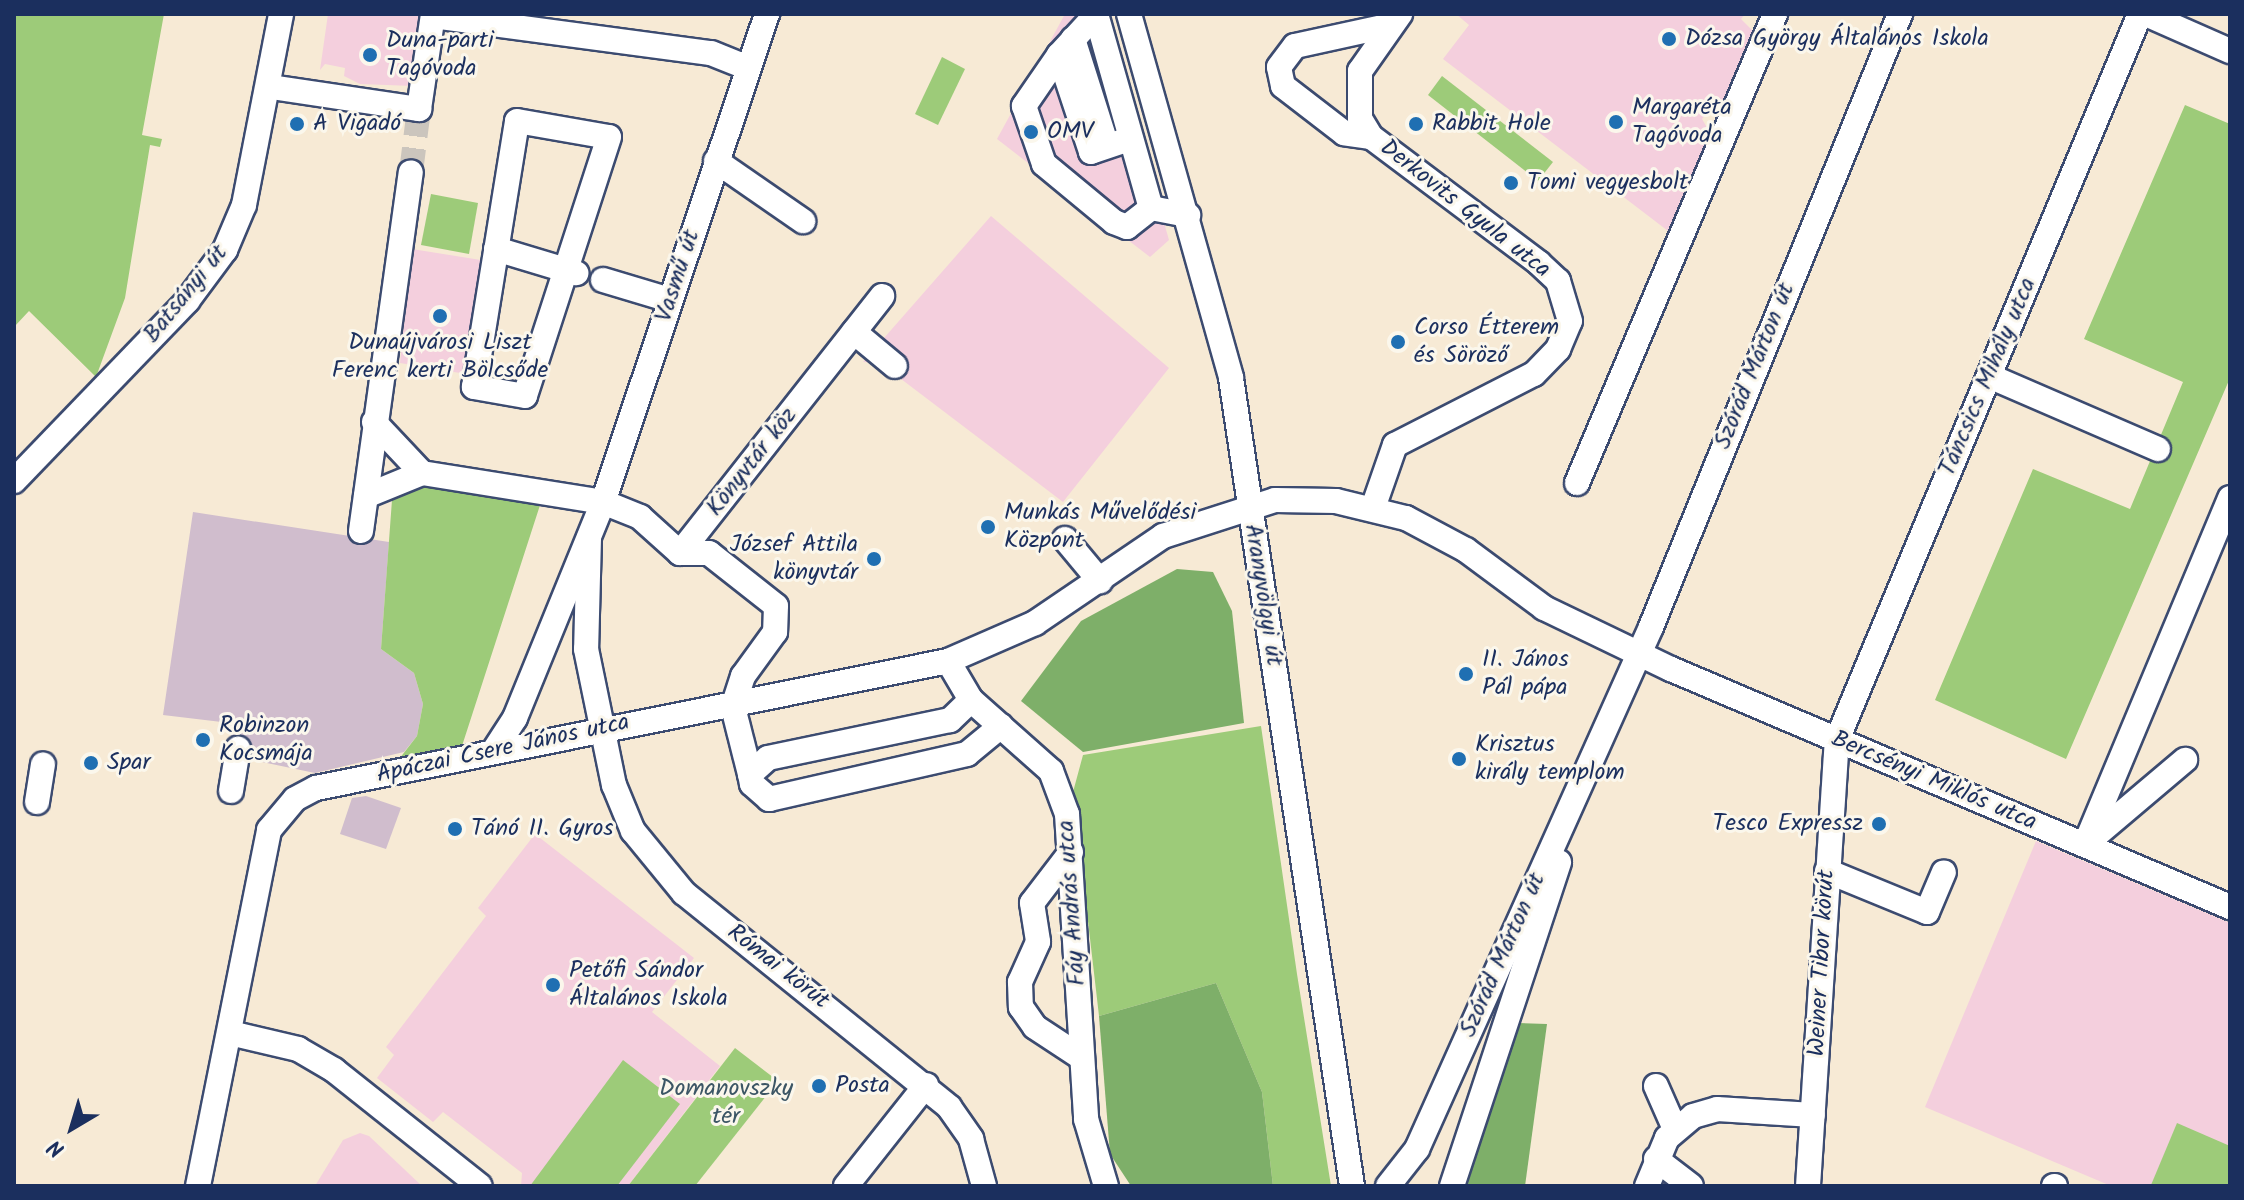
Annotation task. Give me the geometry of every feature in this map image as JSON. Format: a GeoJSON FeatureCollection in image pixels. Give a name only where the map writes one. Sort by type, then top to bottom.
{"type":"FeatureCollection","features":[{"type":"Feature","properties":{"kind":"street","name":"Batsányi út"},"geometry":{"type":"LineString","coordinates":[[14,481],[187,301],[225,250],[244,205],[271,87],[281,14]]}},
{"type":"Feature","properties":{"kind":"street","name":"Vasmű út"},"geometry":{"type":"LineString","coordinates":[[493,752],[515,718],[567,578],[589,538],[603,502],[767,14]]}},
{"type":"Feature","properties":{"kind":"street","name":"Aranyvölgyi út"},"geometry":{"type":"LineString","coordinates":[[1129,14],[1188,215],[1231,378],[1352,1186]]}},
{"type":"Feature","properties":{"kind":"street"},"geometry":{"type":"LineString","coordinates":[[1577,483],[1775,14]]}},
{"type":"Feature","properties":{"kind":"street","name":"Szórád Márton út"},"geometry":{"type":"LineString","coordinates":[[1388,1186],[1417,1149],[1639,653],[1900,14]]}},
{"type":"Feature","properties":{"kind":"street","name":"Táncsics Mihály utca"},"geometry":{"type":"LineString","coordinates":[[1837,740],[2140,14]]}},
{"type":"Feature","properties":{"kind":"street"},"geometry":{"type":"LineString","coordinates":[[2146,14],[2230,51]]}},
{"type":"Feature","properties":{"kind":"street"},"geometry":{"type":"LineString","coordinates":[[271,87],[419,109],[433,15],[711,53],[748,68]]}},
{"type":"Feature","properties":{"kind":"street"},"geometry":{"type":"LineString","coordinates":[[1094,16],[1066,47],[1024,106],[1044,164],[1114,222],[1127,227],[1151,208],[1188,215]]}},
{"type":"Feature","properties":{"kind":"street"},"geometry":{"type":"LineString","coordinates":[[1094,16],[1118,143]]}},
{"type":"Feature","properties":{"kind":"street"},"geometry":{"type":"LineString","coordinates":[[1371,137],[1344,133],[1283,86],[1279,67],[1295,46],[1395,20]]}},
{"type":"Feature","properties":{"kind":"street","name":"Derkovits Gyula utca"},"geometry":{"type":"LineString","coordinates":[[1373,508],[1395,445],[1534,374],[1567,332],[1568,304],[1558,281],[1371,137],[1360,119],[1357,87],[1395,20]]}},
{"type":"Feature","properties":{"kind":"street"},"geometry":{"type":"LineString","coordinates":[[1066,47],[1151,208]]}},
{"type":"Feature","properties":{"kind":"street"},"geometry":{"type":"LineString","coordinates":[[517,121],[609,137],[571,272],[525,396],[474,387],[496,249],[517,121]]}},
{"type":"Feature","properties":{"kind":"street"},"geometry":{"type":"LineString","coordinates":[[716,161],[803,221]]}},
{"type":"Feature","properties":{"kind":"street"},"geometry":{"type":"LineString","coordinates":[[361,531],[411,172]]}},
{"type":"Feature","properties":{"kind":"street"},"geometry":{"type":"LineString","coordinates":[[496,249],[571,272]]}},
{"type":"Feature","properties":{"kind":"street"},"geometry":{"type":"LineString","coordinates":[[603,280],[670,300]]}},
{"type":"Feature","properties":{"kind":"street","name":"Könyvtár köz"},"geometry":{"type":"LineString","coordinates":[[680,553],[882,296]]}},
{"type":"Feature","properties":{"kind":"street"},"geometry":{"type":"LineString","coordinates":[[854,332],[895,366]]}},
{"type":"Feature","properties":{"kind":"street"},"geometry":{"type":"LineString","coordinates":[[1989,376],[2158,449]]}},
{"type":"Feature","properties":{"kind":"street"},"geometry":{"type":"LineString","coordinates":[[374,422],[422,473]]}},
{"type":"Feature","properties":{"kind":"street"},"geometry":{"type":"LineString","coordinates":[[366,496],[422,473],[603,502],[640,517],[680,553],[709,553],[776,606],[775,632],[743,676],[733,707],[755,791],[769,799],[967,754],[1001,726]]}},
{"type":"Feature","properties":{"kind":"street","name":"Apáczai Csere János utca"},"geometry":{"type":"LineString","coordinates":[[230,1033],[266,843],[282,812],[316,788],[602,728],[733,707],[948,661],[1035,623],[1163,536],[1249,504],[1307,498],[1373,508],[1436,532],[1544,608],[1639,653]]}},
{"type":"Feature","properties":{"kind":"street"},"geometry":{"type":"LineString","coordinates":[[2085,845],[2230,498]]}},
{"type":"Feature","properties":{"kind":"street","name":"Vasmű út"},"geometry":{"type":"LineString","coordinates":[[589,538],[582,595],[602,728]]}},
{"type":"Feature","properties":{"kind":"street"},"geometry":{"type":"LineString","coordinates":[[1065,539],[1100,581]]}},
{"type":"Feature","properties":{"kind":"street","name":"Bercsényi Miklós utca"},"geometry":{"type":"LineString","coordinates":[[1639,653],[2230,907]]}},
{"type":"Feature","properties":{"kind":"street","name":"Fáy András utca"},"geometry":{"type":"LineString","coordinates":[[948,661],[971,700],[1051,771],[1071,852],[1090,1145],[1106,1186]]}},
{"type":"Feature","properties":{"kind":"street"},"geometry":{"type":"LineString","coordinates":[[750,774],[768,758],[950,720],[971,700]]}},
{"type":"Feature","properties":{"kind":"street","name":"Szórád Márton út"},"geometry":{"type":"LineString","coordinates":[[1452,1186],[1609,718]]}},
{"type":"Feature","properties":{"kind":"street","name":"Római körút"},"geometry":{"type":"LineString","coordinates":[[602,728],[621,807],[662,872],[926,1085],[971,1139],[984,1186]]}},
{"type":"Feature","properties":{"kind":"street","name":"Weiner Tibor körút"},"geometry":{"type":"LineString","coordinates":[[1808,1186],[1837,740]]}},
{"type":"Feature","properties":{"kind":"street"},"geometry":{"type":"LineString","coordinates":[[231,791],[238,749]]}},
{"type":"Feature","properties":{"kind":"street"},"geometry":{"type":"LineString","coordinates":[[2085,845],[2185,760]]}},
{"type":"Feature","properties":{"kind":"street"},"geometry":{"type":"LineString","coordinates":[[37,802],[43,764]]}},
{"type":"Feature","properties":{"kind":"street"},"geometry":{"type":"LineString","coordinates":[[1071,852],[1032,903],[1038,942],[1020,982],[1021,1007],[1035,1027],[1082,1058]]}},
{"type":"Feature","properties":{"kind":"street"},"geometry":{"type":"LineString","coordinates":[[1827,871],[1927,912],[1944,872]]}},
{"type":"Feature","properties":{"kind":"street"},"geometry":{"type":"LineString","coordinates":[[198,1186],[230,1033],[298,1049],[334,1070],[480,1186]]}},
{"type":"Feature","properties":{"kind":"street"},"geometry":{"type":"LineString","coordinates":[[846,1186],[926,1085]]}},
{"type":"Feature","properties":{"kind":"street"},"geometry":{"type":"LineString","coordinates":[[1656,1086],[1675,1129]]}},
{"type":"Feature","properties":{"kind":"street"},"geometry":{"type":"LineString","coordinates":[[1647,1186],[1656,1159],[1675,1129],[1717,1109],[1813,1115]]}},
{"type":"Feature","properties":{"kind":"street"},"geometry":{"type":"LineString","coordinates":[[1656,1159],[1691,1186]]}},
{"type":"Feature","properties":{"kind":"shaded area","name":"Duna-parti Tagóvoda"},"geometry":{"type":"Polygon","coordinates":[[[328,14],[425,14],[413,86],[360,84],[344,76],[345,68],[325,64],[320,70],[328,14]]]}},
{"type":"Feature","properties":{"kind":"shaded area"},"geometry":{"type":"Polygon","coordinates":[[[1065,14],[1104,14],[1169,240],[1150,257],[997,139],[1065,14]]]}},
{"type":"Feature","properties":{"kind":"shaded area","name":"Margaréta Tagóvoda"},"geometry":{"type":"Polygon","coordinates":[[[1456,14],[1745,14],[1741,19],[1756,34],[1728,105],[1712,106],[1702,119],[1713,138],[1672,234],[1443,59],[1469,25],[1456,14]]]}},
{"type":"Feature","properties":{"kind":"shaded area"},"geometry":{"type":"Polygon","coordinates":[[[991,216],[1169,368],[1063,502],[880,363],[863,362],[991,216]]]}},
{"type":"Feature","properties":{"kind":"shaded area","name":"Dunaújvárosi Liszt Ferenc kerti Bölcsőde"},"geometry":{"type":"Polygon","coordinates":[[[412,249],[487,261],[472,375],[400,363],[412,249]]]}},
{"type":"Feature","properties":{"kind":"shaded area"},"geometry":{"type":"Polygon","coordinates":[[[193,512],[389,542],[381,649],[414,673],[423,704],[417,736],[404,752],[315,773],[233,756],[230,723],[163,715],[193,512]]]}},
{"type":"Feature","properties":{"kind":"shaded area"},"geometry":{"type":"Polygon","coordinates":[[[366,796],[401,808],[386,849],[340,834],[352,798],[366,796]]]}},
{"type":"Feature","properties":{"kind":"shaded area","name":"Petőfi Sándor Általános Iskola"},"geometry":{"type":"Polygon","coordinates":[[[535,834],[694,958],[652,1012],[720,1066],[628,1186],[521,1186],[522,1173],[443,1112],[433,1122],[377,1078],[394,1055],[386,1047],[486,916],[478,908],[535,834]]]}},
{"type":"Feature","properties":{"kind":"shaded area"},"geometry":{"type":"Polygon","coordinates":[[[2036,841],[2230,923],[2230,1186],[2111,1186],[1925,1107],[2036,841]]]}},
{"type":"Feature","properties":{"kind":"shaded area"},"geometry":{"type":"Polygon","coordinates":[[[360,1133],[369,1136],[422,1186],[315,1186],[343,1140],[360,1133]]]}},
{"type":"Feature","properties":{"kind":"green space"},"geometry":{"type":"Polygon","coordinates":[[[14,14],[164,14],[142,135],[162,139],[160,147],[150,145],[125,298],[96,377],[29,311],[14,327],[14,14]]]}},
{"type":"Feature","properties":{"kind":"green space"},"geometry":{"type":"Polygon","coordinates":[[[942,57],[965,69],[938,125],[915,114],[942,57]]]}},
{"type":"Feature","properties":{"kind":"green space"},"geometry":{"type":"Polygon","coordinates":[[[1442,76],[1553,162],[1538,181],[1428,95],[1442,76]]]}},
{"type":"Feature","properties":{"kind":"green space"},"geometry":{"type":"Polygon","coordinates":[[[2185,105],[2230,124],[2230,378],[2066,759],[1935,700],[2033,469],[2130,509],[2183,382],[2084,339],[2185,105]]]}},
{"type":"Feature","properties":{"kind":"green space"},"geometry":{"type":"Polygon","coordinates":[[[431,194],[478,203],[469,254],[421,245],[431,194]]]}},
{"type":"Feature","properties":{"kind":"green space"},"geometry":{"type":"Polygon","coordinates":[[[433,483],[542,499],[461,749],[396,763],[417,736],[423,704],[414,673],[381,649],[392,500],[433,483]]]}},
{"type":"Feature","properties":{"kind":"green space"},"geometry":{"type":"Polygon","coordinates":[[[1177,569],[1213,572],[1232,611],[1244,723],[1083,752],[1021,701],[1081,621],[1177,569]]]}},
{"type":"Feature","properties":{"kind":"green space"},"geometry":{"type":"Polygon","coordinates":[[[1261,726],[1331,1186],[1273,1186],[1262,1092],[1216,983],[1099,1016],[1073,792],[1083,755],[1261,726]]]}},
{"type":"Feature","properties":{"kind":"green space"},"geometry":{"type":"Polygon","coordinates":[[[1216,983],[1262,1092],[1273,1186],[1131,1186],[1110,1154],[1099,1016],[1216,983]]]}},
{"type":"Feature","properties":{"kind":"green space"},"geometry":{"type":"Polygon","coordinates":[[[1518,1023],[1547,1024],[1525,1186],[1467,1186],[1518,1023]]]}},
{"type":"Feature","properties":{"kind":"green space","name":"Domanovszky tér"},"geometry":{"type":"Polygon","coordinates":[[[735,1048],[778,1081],[695,1186],[628,1186],[735,1048]]]}},
{"type":"Feature","properties":{"kind":"green space"},"geometry":{"type":"Polygon","coordinates":[[[623,1060],[680,1104],[617,1186],[530,1186],[623,1060]]]}},
{"type":"Feature","properties":{"kind":"green space"},"geometry":{"type":"Polygon","coordinates":[[[2177,1123],[2230,1146],[2230,1186],[2151,1185],[2177,1123]]]}},
{"type":"Feature","properties":{"kind":"tunnel"},"geometry":{"type":"LineString","coordinates":[[411,172],[419,109]]}},
{"type":"Feature","properties":{"kind":"place","name":"Dózsa György Általános Iskola"},"geometry":{"type":"Point","coordinates":[1669,39]}},
{"type":"Feature","properties":{"kind":"place","name":"Duna-parti Tagóvoda"},"geometry":{"type":"Point","coordinates":[370,55]}},
{"type":"Feature","properties":{"kind":"place","name":"Margaréta Tagóvoda"},"geometry":{"type":"Point","coordinates":[1616,122]}},
{"type":"Feature","properties":{"kind":"place","name":"A Vigadó"},"geometry":{"type":"Point","coordinates":[297,124]}},
{"type":"Feature","properties":{"kind":"place","name":"Rabbit Hole"},"geometry":{"type":"Point","coordinates":[1416,124]}},
{"type":"Feature","properties":{"kind":"place","name":"OMV"},"geometry":{"type":"Point","coordinates":[1031,132]}},
{"type":"Feature","properties":{"kind":"place","name":"Tomi vegyesbolt"},"geometry":{"type":"Point","coordinates":[1511,183]}},
{"type":"Feature","properties":{"kind":"place","name":"Dunaújvárosi Liszt Ferenc kerti Bölcsőde"},"geometry":{"type":"Point","coordinates":[440,316]}},
{"type":"Feature","properties":{"kind":"place","name":"Corso Étterem és Söröző"},"geometry":{"type":"Point","coordinates":[1398,342]}},
{"type":"Feature","properties":{"kind":"place","name":"Munkás Művelődési Központ"},"geometry":{"type":"Point","coordinates":[988,527]}},
{"type":"Feature","properties":{"kind":"place","name":"József Attila könyvtár"},"geometry":{"type":"Point","coordinates":[874,559]}},
{"type":"Feature","properties":{"kind":"place","name":"II. János Pál pápa"},"geometry":{"type":"Point","coordinates":[1466,674]}},
{"type":"Feature","properties":{"kind":"place","name":"Robinzon Kocsmája"},"geometry":{"type":"Point","coordinates":[203,740]}},
{"type":"Feature","properties":{"kind":"place","name":"Krisztus király templom"},"geometry":{"type":"Point","coordinates":[1459,759]}},
{"type":"Feature","properties":{"kind":"place","name":"Spar"},"geometry":{"type":"Point","coordinates":[91,763]}},
{"type":"Feature","properties":{"kind":"place","name":"Tesco Expressz"},"geometry":{"type":"Point","coordinates":[1879,824]}},
{"type":"Feature","properties":{"kind":"place","name":"Tánó II. Gyros"},"geometry":{"type":"Point","coordinates":[455,829]}},
{"type":"Feature","properties":{"kind":"place","name":"Petőfi Sándor Általános Iskola"},"geometry":{"type":"Point","coordinates":[553,985]}},
{"type":"Feature","properties":{"kind":"place","name":"Posta"},"geometry":{"type":"Point","coordinates":[819,1086]}}]}
